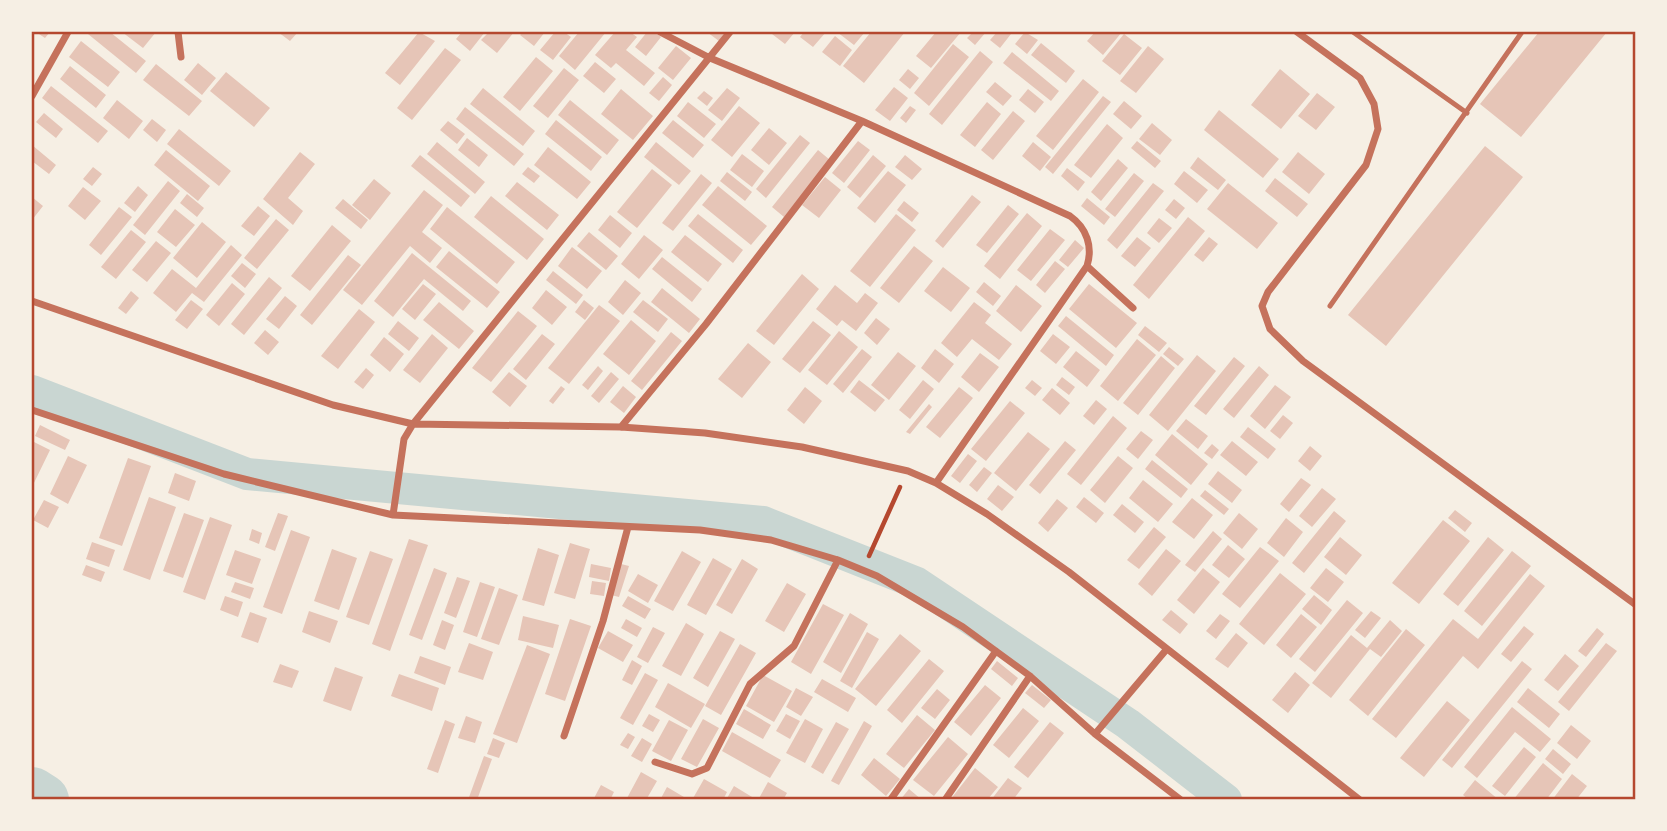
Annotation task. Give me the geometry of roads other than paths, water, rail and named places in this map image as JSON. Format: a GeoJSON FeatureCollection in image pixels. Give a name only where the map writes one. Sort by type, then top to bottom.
{"type":"FeatureCollection","features":[{"type":"Feature","properties":{"kind":"street"},"geometry":{"type":"LineString","coordinates":[[32,96],[68,32]]}},
{"type":"Feature","properties":{"kind":"street"},"geometry":{"type":"LineString","coordinates":[[178,32],[181,57]]}},
{"type":"Feature","properties":{"kind":"street"},"geometry":{"type":"LineString","coordinates":[[660,32],[710,58],[862,121],[1070,216],[1081,225],[1090,247],[1087,266],[936,483]]}},
{"type":"Feature","properties":{"kind":"street"},"geometry":{"type":"LineString","coordinates":[[393,515],[404,439],[414,424],[730,32]]}},
{"type":"Feature","properties":{"kind":"street"},"geometry":{"type":"LineString","coordinates":[[1297,32],[1360,78],[1374,104],[1378,129],[1366,165],[1268,292],[1262,306],[1270,329],[1303,361],[1636,605]]}},
{"type":"Feature","properties":{"kind":"street"},"geometry":{"type":"LineString","coordinates":[[621,427],[706,324],[862,121]]}},
{"type":"Feature","properties":{"kind":"street"},"geometry":{"type":"LineString","coordinates":[[1087,266],[1133,308]]}},
{"type":"Feature","properties":{"kind":"street"},"geometry":{"type":"LineString","coordinates":[[32,301],[333,405],[414,424],[621,427],[705,433],[802,447],[908,471],[936,483],[1059,565],[1360,800]]}},
{"type":"Feature","properties":{"kind":"street"},"geometry":{"type":"LineString","coordinates":[[32,410],[223,474],[288,492],[393,515],[740,534],[838,560],[911,595],[996,651],[1030,676],[1095,734],[1181,800]]}},
{"type":"Feature","properties":{"kind":"street"},"geometry":{"type":"LineString","coordinates":[[564,736],[603,621],[628,527]]}},
{"type":"Feature","properties":{"kind":"street"},"geometry":{"type":"LineString","coordinates":[[655,762],[692,774],[706,768],[750,684],[794,646],[838,560]]}},
{"type":"Feature","properties":{"kind":"street"},"geometry":{"type":"LineString","coordinates":[[1095,734],[1166,650]]}},
{"type":"Feature","properties":{"kind":"street"},"geometry":{"type":"LineString","coordinates":[[891,799],[996,651]]}},
{"type":"Feature","properties":{"kind":"street"},"geometry":{"type":"LineString","coordinates":[[946,800],[1030,676]]}},
{"type":"Feature","properties":{"kind":"lane"},"geometry":{"type":"LineString","coordinates":[[1353,32],[1467,113]]}},
{"type":"Feature","properties":{"kind":"lane"},"geometry":{"type":"LineString","coordinates":[[1330,306],[1522,32]]}},
{"type":"Feature","properties":{"kind":"waterway"},"geometry":{"type":"LineString","coordinates":[[32,391],[247,474],[763,522],[917,583],[1128,724],[1226,800]]}},
{"type":"Feature","properties":{"kind":"waterway"},"geometry":{"type":"LineString","coordinates":[[32,793],[43,800]]}}]}
